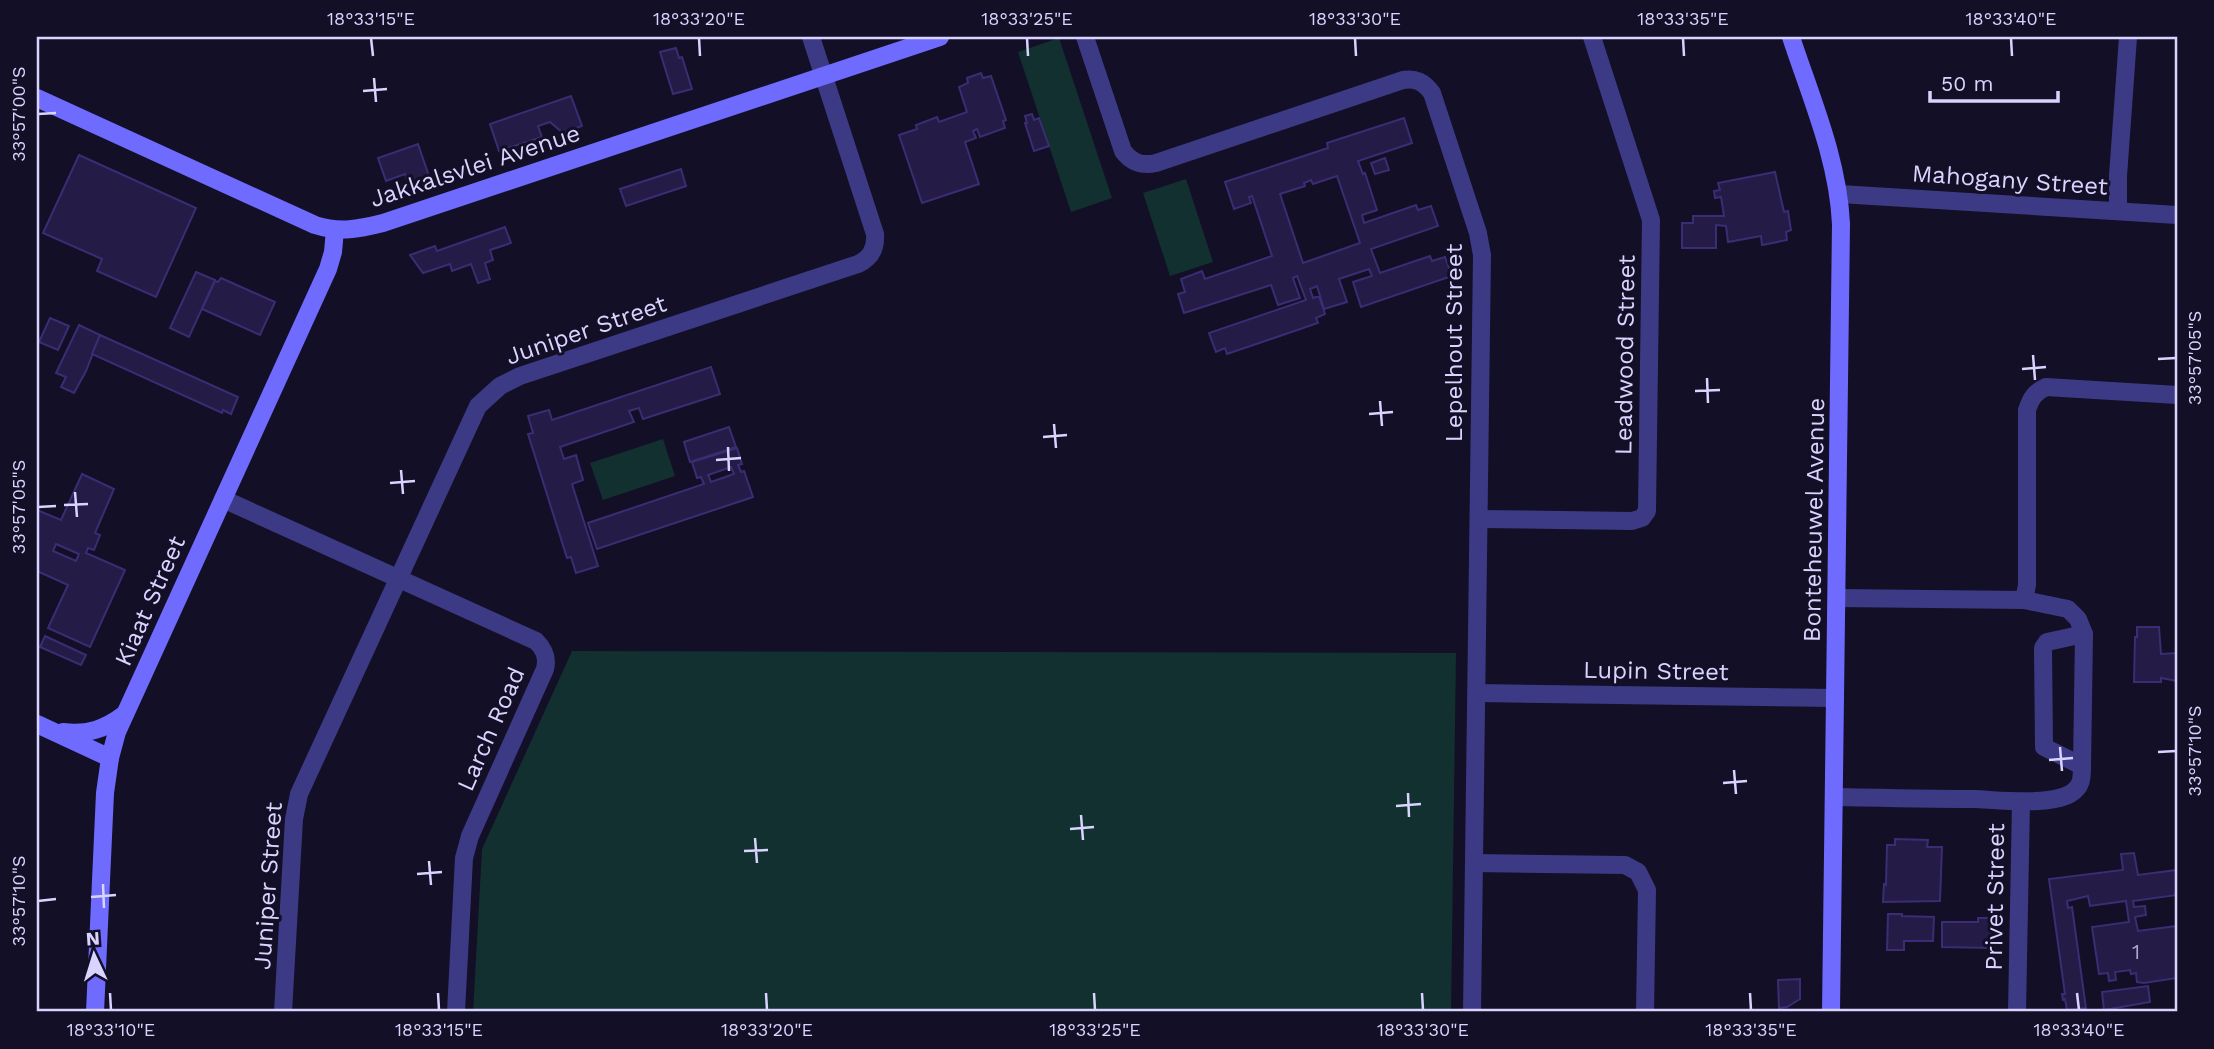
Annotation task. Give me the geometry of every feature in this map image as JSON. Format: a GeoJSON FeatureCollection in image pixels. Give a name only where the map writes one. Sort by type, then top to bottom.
{"type":"FeatureCollection","features":[{"type":"Feature","properties":{"kind":"street","name":"Juniper Street"},"geometry":{"type":"LineString","coordinates":[[284,1012],[295,806],[474,414],[484,399],[500,386],[520,376],[868,259],[875,246],[875,234],[811,37]]}},
{"type":"Feature","properties":{"kind":"street","name":"Jakkalsvlei Avenue"},"geometry":{"type":"LineString","coordinates":[[37,97],[315,225],[351,231],[383,223],[940,37]]}},
{"type":"Feature","properties":{"kind":"street","name":"Lepelhout Street"},"geometry":{"type":"LineString","coordinates":[[1085,37],[1123,152],[1128,158],[1141,164],[1156,163],[1403,80],[1417,80],[1428,87],[1436,106],[1482,247],[1472,1012]]}},
{"type":"Feature","properties":{"kind":"street","name":"Leadwood Street"},"geometry":{"type":"LineString","coordinates":[[1479,519],[1632,521],[1642,518],[1647,511],[1651,220],[1592,37]]}},
{"type":"Feature","properties":{"kind":"street","name":"Bonteheuwel Avenue"},"geometry":{"type":"LineString","coordinates":[[1791,37],[1840,194],[1842,262],[1831,1012]]}},
{"type":"Feature","properties":{"kind":"street"},"geometry":{"type":"LineString","coordinates":[[2118,211],[2128,37]]}},
{"type":"Feature","properties":{"kind":"street","name":"Mahogany Street"},"geometry":{"type":"LineString","coordinates":[[1840,194],[2177,215]]}},
{"type":"Feature","properties":{"kind":"street","name":"Kiaat Street"},"geometry":{"type":"LineString","coordinates":[[95,1012],[110,758],[125,714],[328,269],[335,230]]}},
{"type":"Feature","properties":{"kind":"street"},"geometry":{"type":"LineString","coordinates":[[2024,600],[2027,585],[2028,410],[2031,399],[2046,387],[2177,395]]}},
{"type":"Feature","properties":{"kind":"street","name":"Larch Road"},"geometry":{"type":"LineString","coordinates":[[223,499],[536,641],[543,649],[546,660],[544,673],[470,836],[464,858],[456,1012]]}},
{"type":"Feature","properties":{"kind":"street"},"geometry":{"type":"LineString","coordinates":[[1838,598],[2024,600],[2068,610],[2078,619],[2084,634],[2082,782],[2074,792],[2059,798],[2021,802]]}},
{"type":"Feature","properties":{"kind":"street"},"geometry":{"type":"LineString","coordinates":[[2082,766],[2044,747],[2043,648],[2047,642],[2084,634]]}},
{"type":"Feature","properties":{"kind":"street","name":"Lupin Street"},"geometry":{"type":"LineString","coordinates":[[1477,693],[1835,698]]}},
{"type":"Feature","properties":{"kind":"street"},"geometry":{"type":"LineString","coordinates":[[45,727],[89,733],[111,724],[125,714]]}},
{"type":"Feature","properties":{"kind":"street"},"geometry":{"type":"LineString","coordinates":[[45,727],[110,758]]}},
{"type":"Feature","properties":{"kind":"street","name":"Privet Street"},"geometry":{"type":"LineString","coordinates":[[1834,797],[2021,802],[2017,1012]]}},
{"type":"Feature","properties":{"kind":"street"},"geometry":{"type":"LineString","coordinates":[[1474,863],[1625,865],[1638,872],[1647,890],[1645,1012]]}},
{"type":"Feature","properties":{"kind":"green space"},"geometry":{"type":"Polygon","coordinates":[[[1059,38],[1112,198],[1071,212],[1018,52],[1059,38]]]}},
{"type":"Feature","properties":{"kind":"green space"},"geometry":{"type":"Polygon","coordinates":[[[1186,179],[1213,262],[1170,276],[1143,193],[1186,179]]]}},
{"type":"Feature","properties":{"kind":"green space"},"geometry":{"type":"Polygon","coordinates":[[[663,439],[675,476],[603,500],[590,463],[663,439]]]}},
{"type":"Feature","properties":{"kind":"green space"},"geometry":{"type":"Polygon","coordinates":[[[572,651],[1456,653],[1451,1012],[473,1012],[482,849],[572,651]]]}},
{"type":"Feature","properties":{"kind":"building"},"geometry":{"type":"Polygon","coordinates":[[[676,48],[679,58],[682,57],[692,89],[673,94],[660,52],[676,48]]]}},
{"type":"Feature","properties":{"kind":"building"},"geometry":{"type":"Polygon","coordinates":[[[981,73],[983,78],[991,76],[1006,120],[1003,121],[1005,128],[980,137],[977,129],[973,131],[976,138],[965,142],[979,184],[922,203],[899,135],[917,129],[916,125],[937,117],[939,122],[967,112],[959,87],[968,83],[967,78],[981,73]]]}},
{"type":"Feature","properties":{"kind":"building"},"geometry":{"type":"Polygon","coordinates":[[[571,96],[582,126],[563,133],[550,122],[538,126],[542,137],[499,151],[490,124],[571,96]]]}},
{"type":"Feature","properties":{"kind":"building"},"geometry":{"type":"Polygon","coordinates":[[[1032,114],[1034,120],[1039,118],[1049,146],[1034,151],[1025,123],[1025,116],[1032,114]]]}},
{"type":"Feature","properties":{"kind":"building"},"geometry":{"type":"Polygon","coordinates":[[[1404,118],[1412,143],[1358,161],[1363,174],[1365,173],[1377,210],[1362,215],[1364,223],[1416,205],[1418,210],[1431,206],[1438,226],[1371,249],[1380,273],[1430,256],[1432,261],[1445,257],[1452,276],[1361,307],[1353,282],[1372,276],[1369,269],[1339,279],[1347,302],[1324,309],[1317,286],[1310,289],[1313,298],[1319,296],[1325,314],[1316,318],[1318,323],[1227,354],[1225,348],[1216,352],[1209,333],[1306,300],[1297,276],[1293,278],[1300,298],[1278,305],[1271,285],[1184,313],[1178,294],[1185,292],[1181,279],[1202,271],[1205,279],[1272,256],[1252,196],[1249,197],[1251,203],[1234,209],[1225,182],[1328,148],[1327,143],[1404,118]],[[1337,176],[1313,184],[1311,180],[1304,183],[1305,186],[1280,194],[1303,263],[1360,243],[1337,176]]]}},
{"type":"Feature","properties":{"kind":"building"},"geometry":{"type":"Polygon","coordinates":[[[418,144],[429,176],[408,183],[405,174],[386,181],[378,158],[418,144]]]}},
{"type":"Feature","properties":{"kind":"building"},"geometry":{"type":"Polygon","coordinates":[[[79,155],[196,208],[156,297],[97,271],[102,259],[43,233],[79,155]]]}},
{"type":"Feature","properties":{"kind":"building"},"geometry":{"type":"Polygon","coordinates":[[[1385,158],[1389,170],[1375,174],[1371,163],[1385,158]]]}},
{"type":"Feature","properties":{"kind":"building"},"geometry":{"type":"Polygon","coordinates":[[[681,169],[686,186],[626,206],[620,189],[681,169]]]}},
{"type":"Feature","properties":{"kind":"building"},"geometry":{"type":"Polygon","coordinates":[[[1775,172],[1784,212],[1788,211],[1791,230],[1786,232],[1787,240],[1762,245],[1761,236],[1728,242],[1726,226],[1716,225],[1716,248],[1682,248],[1682,223],[1693,223],[1693,216],[1724,216],[1721,197],[1715,198],[1714,191],[1720,190],[1718,183],[1775,172]]]}},
{"type":"Feature","properties":{"kind":"building"},"geometry":{"type":"Polygon","coordinates":[[[505,227],[511,243],[490,250],[493,260],[485,263],[490,279],[478,283],[471,264],[452,271],[450,264],[423,273],[410,255],[435,246],[437,251],[505,227]]]}},
{"type":"Feature","properties":{"kind":"building"},"geometry":{"type":"Polygon","coordinates":[[[196,272],[215,280],[189,337],[170,328],[196,272]]]}},
{"type":"Feature","properties":{"kind":"building"},"geometry":{"type":"Polygon","coordinates":[[[221,278],[275,302],[260,335],[202,309],[215,281],[218,282],[221,278]]]}},
{"type":"Feature","properties":{"kind":"building"},"geometry":{"type":"Polygon","coordinates":[[[50,318],[69,326],[58,350],[39,342],[50,318]]]}},
{"type":"Feature","properties":{"kind":"building"},"geometry":{"type":"Polygon","coordinates":[[[79,325],[100,335],[74,393],[61,387],[66,377],[56,373],[79,325]]]}},
{"type":"Feature","properties":{"kind":"building"},"geometry":{"type":"Polygon","coordinates":[[[100,335],[238,397],[231,414],[223,410],[222,413],[92,354],[100,335]]]}},
{"type":"Feature","properties":{"kind":"building"},"geometry":{"type":"Polygon","coordinates":[[[711,367],[720,394],[643,419],[639,408],[629,411],[634,422],[560,447],[564,459],[576,455],[583,480],[572,484],[598,566],[576,573],[571,557],[567,558],[528,434],[533,433],[528,416],[549,410],[552,420],[711,367]]]}},
{"type":"Feature","properties":{"kind":"building"},"geometry":{"type":"Polygon","coordinates":[[[729,427],[736,447],[690,462],[684,442],[729,427]]]}},
{"type":"Feature","properties":{"kind":"building"},"geometry":{"type":"Polygon","coordinates":[[[737,448],[742,464],[738,465],[741,472],[744,471],[753,497],[597,549],[588,523],[704,484],[701,477],[697,478],[692,462],[737,448]],[[731,467],[708,475],[711,482],[734,474],[731,467]]]}},
{"type":"Feature","properties":{"kind":"building"},"geometry":{"type":"Polygon","coordinates":[[[82,474],[114,489],[95,533],[100,535],[94,550],[88,548],[86,553],[125,570],[90,647],[48,628],[68,585],[37,571],[37,510],[61,520],[82,474]],[[56,544],[53,551],[76,561],[79,554],[56,544]]]}},
{"type":"Feature","properties":{"kind":"building"},"geometry":{"type":"Polygon","coordinates":[[[2137,627],[2159,627],[2161,654],[2177,653],[2177,681],[2161,678],[2161,682],[2134,682],[2137,627]]]}},
{"type":"Feature","properties":{"kind":"building"},"geometry":{"type":"Polygon","coordinates":[[[45,636],[86,655],[81,665],[40,647],[45,636]]]}},
{"type":"Feature","properties":{"kind":"building"},"geometry":{"type":"Polygon","coordinates":[[[1895,839],[1928,840],[1927,847],[1942,847],[1940,901],[1883,902],[1887,845],[1895,845],[1895,839]]]}},
{"type":"Feature","properties":{"kind":"building"},"geometry":{"type":"Polygon","coordinates":[[[2134,853],[2138,875],[2177,870],[2177,895],[2133,901],[2134,907],[2145,906],[2146,915],[2135,917],[2138,931],[2177,926],[2177,978],[2144,983],[2137,982],[2136,973],[2131,974],[2130,970],[2115,972],[2116,980],[2109,981],[2108,973],[2099,974],[2092,927],[2129,922],[2126,901],[2090,906],[2088,896],[2067,901],[2068,908],[2072,907],[2086,1008],[2067,1010],[2062,994],[2065,994],[2049,879],[2123,870],[2121,854],[2134,853]]]}},
{"type":"Feature","properties":{"kind":"building"},"geometry":{"type":"Polygon","coordinates":[[[1888,914],[1934,917],[1933,941],[1904,941],[1904,950],[1887,950],[1888,914]]]}},
{"type":"Feature","properties":{"kind":"building"},"geometry":{"type":"Polygon","coordinates":[[[1978,918],[1994,918],[1993,948],[1942,947],[1942,922],[1978,922],[1978,918]]]}},
{"type":"Feature","properties":{"kind":"building"},"geometry":{"type":"Polygon","coordinates":[[[1800,979],[1800,999],[1787,1007],[1779,1008],[1778,980],[1800,979]]]}},
{"type":"Feature","properties":{"kind":"building"},"geometry":{"type":"Polygon","coordinates":[[[2148,986],[2150,1002],[2104,1010],[2102,992],[2148,986]]]}}]}
